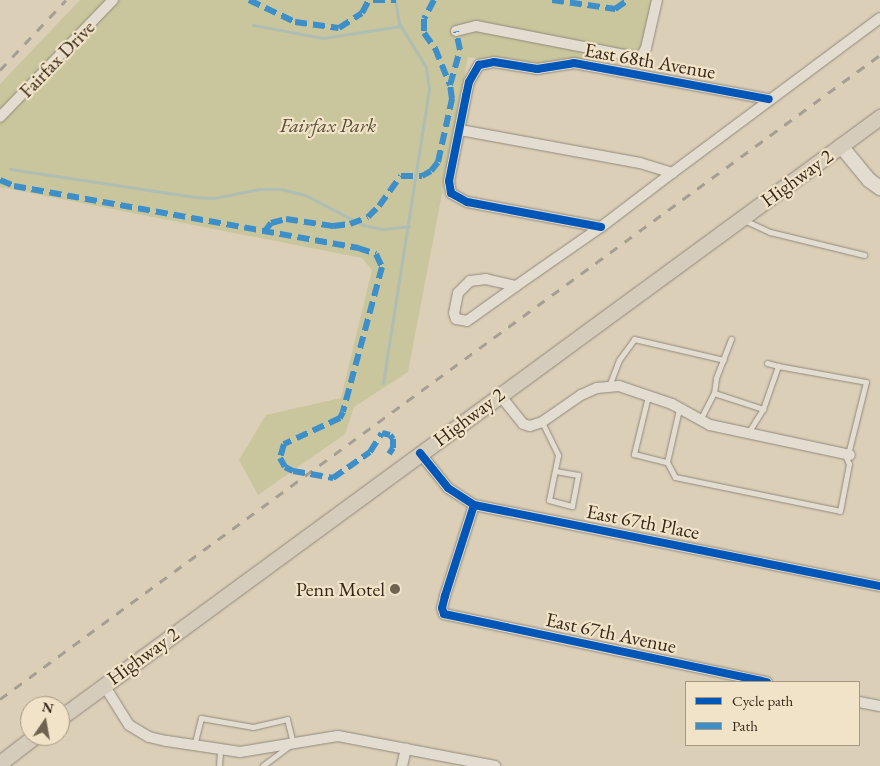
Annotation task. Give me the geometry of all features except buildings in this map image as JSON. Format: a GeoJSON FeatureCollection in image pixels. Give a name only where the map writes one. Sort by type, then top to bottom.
{"type":"FeatureCollection","features":[{"type":"Feature","properties":{"kind":"main road","name":"Highway 2"},"geometry":{"type":"LineString","coordinates":[[70,710],[499,394],[878,120]]}},
{"type":"Feature","properties":{"kind":"main road"},"geometry":{"type":"LineString","coordinates":[[0,763],[22,746]]}},
{"type":"Feature","properties":{"kind":"street","name":"Fairfax Drive"},"geometry":{"type":"LineString","coordinates":[[0,117],[113,0]]}},
{"type":"Feature","properties":{"kind":"street"},"geometry":{"type":"LineString","coordinates":[[456,31],[476,26],[640,58],[646,48],[657,0]]}},
{"type":"Feature","properties":{"kind":"street"},"geometry":{"type":"LineString","coordinates":[[516,286],[486,279],[470,281],[458,293],[454,313],[456,319],[467,321],[601,227],[769,99],[880,18]]}},
{"type":"Feature","properties":{"kind":"street","name":"East 68th Avenue"},"geometry":{"type":"LineString","coordinates":[[460,130],[474,71],[479,65],[494,62],[536,69],[574,62],[769,99]]}},
{"type":"Feature","properties":{"kind":"street"},"geometry":{"type":"LineString","coordinates":[[601,227],[456,198],[449,181],[460,130],[640,163],[672,173]]}},
{"type":"Feature","properties":{"kind":"street"},"geometry":{"type":"LineString","coordinates":[[841,146],[869,180],[880,188]]}},
{"type":"Feature","properties":{"kind":"street"},"geometry":{"type":"LineString","coordinates":[[499,394],[523,424],[530,426],[542,422],[581,395],[609,386],[648,395],[700,420],[747,433],[848,454]]}},
{"type":"Feature","properties":{"kind":"street","name":"East 67th Place"},"geometry":{"type":"LineString","coordinates":[[420,453],[448,488],[474,505],[880,586]]}},
{"type":"Feature","properties":{"kind":"street","name":"East 67th Avenue"},"geometry":{"type":"LineString","coordinates":[[474,505],[444,596],[442,611],[448,616],[762,681]]}},
{"type":"Feature","properties":{"kind":"street"},"geometry":{"type":"LineString","coordinates":[[104,685],[130,724],[138,732],[194,746],[220,751],[240,752],[338,736],[495,766]]}},
{"type":"Feature","properties":{"kind":"street"},"geometry":{"type":"LineString","coordinates":[[860,702],[880,706]]}},
{"type":"Feature","properties":{"kind":"street"},"geometry":{"type":"LineString","coordinates":[[402,766],[406,748]]}},
{"type":"Feature","properties":{"kind":"lane"},"geometry":{"type":"LineString","coordinates":[[741,218],[770,232],[864,255]]}},
{"type":"Feature","properties":{"kind":"lane"},"geometry":{"type":"LineString","coordinates":[[609,386],[619,360],[634,339],[724,360]]}},
{"type":"Feature","properties":{"kind":"lane"},"geometry":{"type":"LineString","coordinates":[[700,420],[714,393],[732,339]]}},
{"type":"Feature","properties":{"kind":"lane"},"geometry":{"type":"LineString","coordinates":[[679,409],[667,462],[675,477],[840,511],[849,464],[848,454],[866,382],[767,364]]}},
{"type":"Feature","properties":{"kind":"lane"},"geometry":{"type":"LineString","coordinates":[[747,433],[762,409],[778,366]]}},
{"type":"Feature","properties":{"kind":"lane"},"geometry":{"type":"LineString","coordinates":[[714,393],[762,409]]}},
{"type":"Feature","properties":{"kind":"lane"},"geometry":{"type":"LineString","coordinates":[[648,395],[634,454],[667,462]]}},
{"type":"Feature","properties":{"kind":"lane"},"geometry":{"type":"LineString","coordinates":[[542,422],[558,455],[549,500],[572,506],[578,475],[555,471]]}},
{"type":"Feature","properties":{"kind":"lane"},"geometry":{"type":"LineString","coordinates":[[194,746],[201,718],[253,727],[287,719],[294,743],[264,766]]}},
{"type":"Feature","properties":{"kind":"lane"},"geometry":{"type":"LineString","coordinates":[[219,766],[220,751]]}},
{"type":"Feature","properties":{"kind":"green space","name":"Fairfax Park"},"geometry":{"type":"Polygon","coordinates":[[[80,0],[657,0],[646,48],[537,69],[468,57],[408,372],[354,407],[345,434],[258,495],[239,460],[266,415],[341,398],[372,270],[362,258],[0,187],[0,84],[80,0]]]}},
{"type":"Feature","properties":{"kind":"waterway"},"geometry":{"type":"LineString","coordinates":[[383,383],[429,89],[426,67],[399,23],[395,0]]}},
{"type":"Feature","properties":{"kind":"waterway"},"geometry":{"type":"LineString","coordinates":[[253,25],[323,38],[401,26]]}},
{"type":"Feature","properties":{"kind":"waterway"},"geometry":{"type":"LineString","coordinates":[[10,169],[195,197],[214,198],[259,189],[281,189],[305,195],[363,225],[382,229],[409,226]]}},
{"type":"Feature","properties":{"kind":"railway"},"geometry":{"type":"LineString","coordinates":[[0,70],[66,0]]}},
{"type":"Feature","properties":{"kind":"railway"},"geometry":{"type":"LineString","coordinates":[[0,699],[880,55]]}},
{"type":"Feature","properties":{"kind":"marked path"},"geometry":{"type":"LineString","coordinates":[[249,0],[295,22],[339,28],[362,13],[369,0]]}},
{"type":"Feature","properties":{"kind":"marked path"},"geometry":{"type":"LineString","coordinates":[[373,0],[396,0]]}},
{"type":"Feature","properties":{"kind":"marked path"},"geometry":{"type":"LineString","coordinates":[[434,0],[424,19],[424,33],[435,48],[450,85]]}},
{"type":"Feature","properties":{"kind":"marked path"},"geometry":{"type":"LineString","coordinates":[[552,0],[615,9],[628,0]]}},
{"type":"Feature","properties":{"kind":"marked path"},"geometry":{"type":"LineString","coordinates":[[265,231],[271,223],[286,219],[333,226],[350,224],[368,217],[379,206],[401,176],[422,176],[431,171],[438,162],[452,99],[450,85],[460,50],[456,31]]}},
{"type":"Feature","properties":{"kind":"marked path"},"geometry":{"type":"LineString","coordinates":[[0,180],[14,186],[358,248],[376,254],[382,267],[343,412],[340,418],[284,444],[280,458],[285,467],[293,471],[333,478],[370,452],[382,433],[390,435],[393,439],[393,448],[389,454]]}},
{"type":"Feature","properties":{"kind":"cycle path"},"geometry":{"type":"LineString","coordinates":[[601,227],[467,202],[451,193],[449,181],[469,82],[479,65],[494,62],[537,69],[574,63],[769,99]]}},
{"type":"Feature","properties":{"kind":"cycle path"},"geometry":{"type":"LineString","coordinates":[[420,453],[448,488],[474,505],[880,586]]}},
{"type":"Feature","properties":{"kind":"cycle path"},"geometry":{"type":"LineString","coordinates":[[474,505],[445,596],[442,608],[444,614],[762,681]]}},
{"type":"Feature","properties":{"kind":"place","name":"Penn Motel"},"geometry":{"type":"Point","coordinates":[395,589]}}]}
